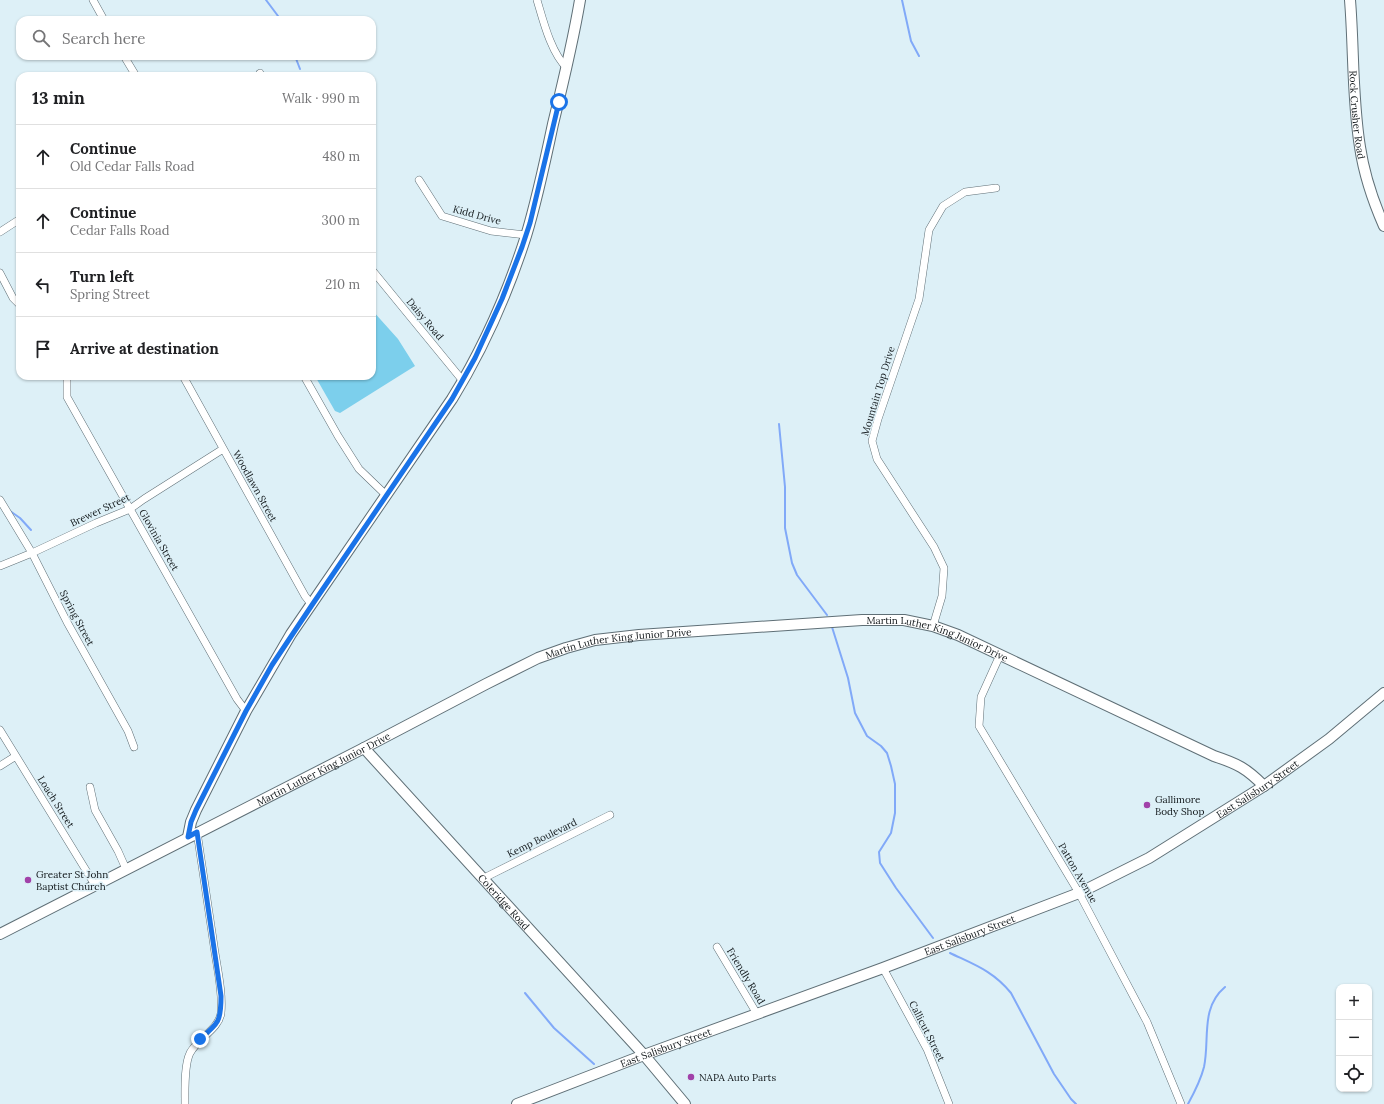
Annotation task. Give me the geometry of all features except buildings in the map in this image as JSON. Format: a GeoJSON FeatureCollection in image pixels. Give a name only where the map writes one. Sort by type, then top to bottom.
{"type":"FeatureCollection","features":[{"type":"Feature","properties":{"kind":"street"},"geometry":{"type":"LineString","coordinates":[[93,0],[102,16]]}},
{"type":"Feature","properties":{"kind":"street"},"geometry":{"type":"LineString","coordinates":[[537,0],[546,30],[559,59],[567,68]]}},
{"type":"Feature","properties":{"kind":"street"},"geometry":{"type":"LineString","coordinates":[[185,1104],[188,1060],[190,1053],[200,1039],[215,1026],[221,1012],[220,984],[192,835],[191,822],[246,711],[272,665],[463,381],[502,299],[518,261],[526,235],[567,68],[580,0]]}},
{"type":"Feature","properties":{"kind":"street","name":"Rock Crusher Road"},"geometry":{"type":"LineString","coordinates":[[1350,0],[1360,147],[1366,175],[1384,226]]}},
{"type":"Feature","properties":{"kind":"street"},"geometry":{"type":"LineString","coordinates":[[126,60],[134,72]]}},
{"type":"Feature","properties":{"kind":"street","name":"Kidd Drive"},"geometry":{"type":"LineString","coordinates":[[418,180],[442,216],[491,231],[526,235]]}},
{"type":"Feature","properties":{"kind":"street","name":"Mountain Top Drive"},"geometry":{"type":"LineString","coordinates":[[933,626],[942,596],[944,568],[934,547],[877,459],[872,441],[878,419],[919,299],[929,230],[943,206],[965,192],[996,188]]}},
{"type":"Feature","properties":{"kind":"street"},"geometry":{"type":"LineString","coordinates":[[0,232],[16,222]]}},
{"type":"Feature","properties":{"kind":"street"},"geometry":{"type":"LineString","coordinates":[[0,273],[16,301]]}},
{"type":"Feature","properties":{"kind":"street","name":"Daisy Road"},"geometry":{"type":"LineString","coordinates":[[376,275],[463,381]]}},
{"type":"Feature","properties":{"kind":"street","name":"Glovinia Street"},"geometry":{"type":"LineString","coordinates":[[67,380],[67,397],[237,699],[246,711]]}},
{"type":"Feature","properties":{"kind":"street","name":"Woodlawn Street"},"geometry":{"type":"LineString","coordinates":[[185,380],[312,605]]}},
{"type":"Feature","properties":{"kind":"street"},"geometry":{"type":"LineString","coordinates":[[306,380],[338,436],[359,469],[386,495]]}},
{"type":"Feature","properties":{"kind":"street","name":"Brewer Street"},"geometry":{"type":"LineString","coordinates":[[0,566],[130,509],[223,449]]}},
{"type":"Feature","properties":{"kind":"street","name":"Spring Street"},"geometry":{"type":"LineString","coordinates":[[0,500],[32,553],[67,622],[128,731],[134,747]]}},
{"type":"Feature","properties":{"kind":"street","name":"Martin Luther King Junior Drive"},"geometry":{"type":"LineString","coordinates":[[0,934],[533,660],[566,648],[595,640],[666,632],[862,620],[904,620],[933,626],[1000,655],[1194,747],[1240,766],[1248,771],[1264,786]]}},
{"type":"Feature","properties":{"kind":"street","name":"Patton Avenue"},"geometry":{"type":"LineString","coordinates":[[1000,655],[981,697],[979,726],[1079,893],[1147,1022],[1181,1104]]}},
{"type":"Feature","properties":{"kind":"street","name":"East Salisbury Street"},"geometry":{"type":"LineString","coordinates":[[517,1104],[644,1055],[883,968],[1079,893],[1149,858],[1264,786],[1328,739],[1384,693]]}},
{"type":"Feature","properties":{"kind":"street","name":"Loach Street"},"geometry":{"type":"LineString","coordinates":[[0,730],[95,885]]}},
{"type":"Feature","properties":{"kind":"street","name":"Coleridge Road"},"geometry":{"type":"LineString","coordinates":[[364,748],[644,1055],[685,1104]]}},
{"type":"Feature","properties":{"kind":"street"},"geometry":{"type":"LineString","coordinates":[[0,766],[16,756]]}},
{"type":"Feature","properties":{"kind":"street"},"geometry":{"type":"LineString","coordinates":[[90,787],[95,810],[118,851],[126,869]]}},
{"type":"Feature","properties":{"kind":"street","name":"Kemp Boulevard"},"geometry":{"type":"LineString","coordinates":[[482,879],[610,815]]}},
{"type":"Feature","properties":{"kind":"street","name":"Friendly Road"},"geometry":{"type":"LineString","coordinates":[[717,947],[757,1014]]}},
{"type":"Feature","properties":{"kind":"street","name":"Callicut Street"},"geometry":{"type":"LineString","coordinates":[[883,968],[927,1049],[948,1104]]}},
{"type":"Feature","properties":{"kind":"shaded area"},"geometry":{"type":"Polygon","coordinates":[[[376,314],[398,339],[415,366],[340,413],[335,411],[317,380],[376,380],[376,314]]]}},
{"type":"Feature","properties":{"kind":"waterway"},"geometry":{"type":"LineString","coordinates":[[266,0],[278,16]]}},
{"type":"Feature","properties":{"kind":"waterway"},"geometry":{"type":"LineString","coordinates":[[902,0],[911,41],[919,56]]}},
{"type":"Feature","properties":{"kind":"waterway"},"geometry":{"type":"LineString","coordinates":[[297,60],[300,69]]}},
{"type":"Feature","properties":{"kind":"waterway"},"geometry":{"type":"LineString","coordinates":[[779,424],[785,487],[785,528],[792,563],[797,575],[827,615]]}},
{"type":"Feature","properties":{"kind":"waterway"},"geometry":{"type":"LineString","coordinates":[[10,511],[20,518],[31,530]]}},
{"type":"Feature","properties":{"kind":"waterway"},"geometry":{"type":"LineString","coordinates":[[832,627],[848,678],[855,713],[867,736],[881,746],[887,753],[895,784],[895,813],[891,833],[879,852],[880,863],[896,888],[933,938]]}},
{"type":"Feature","properties":{"kind":"waterway"},"geometry":{"type":"LineString","coordinates":[[950,953],[976,965],[990,974],[1004,985],[1011,993],[1054,1074],[1076,1104]]}},
{"type":"Feature","properties":{"kind":"waterway"},"geometry":{"type":"LineString","coordinates":[[1188,1104],[1195,1091],[1204,1067],[1206,1056],[1207,1024],[1212,1004],[1217,995],[1225,987]]}},
{"type":"Feature","properties":{"kind":"waterway"},"geometry":{"type":"LineString","coordinates":[[525,993],[554,1028],[594,1064]]}},
{"type":"Feature","properties":{"kind":"place","name":"Gallimore Body Shop"},"geometry":{"type":"Point","coordinates":[1147,805]}},
{"type":"Feature","properties":{"kind":"place","name":"Greater St John Baptist Church"},"geometry":{"type":"Point","coordinates":[28,880]}},
{"type":"Feature","properties":{"kind":"place","name":"NAPA Auto Parts"},"geometry":{"type":"Point","coordinates":[691,1077]}},
{"type":"Feature","properties":{"kind":"route"},"geometry":{"type":"LineString","coordinates":[[200,1039],[218,1022],[221,1012],[221,996],[197,832],[188,837],[191,822],[246,711],[272,665],[452,399],[475,358],[518,261],[530,223],[559,102]]}}]}
